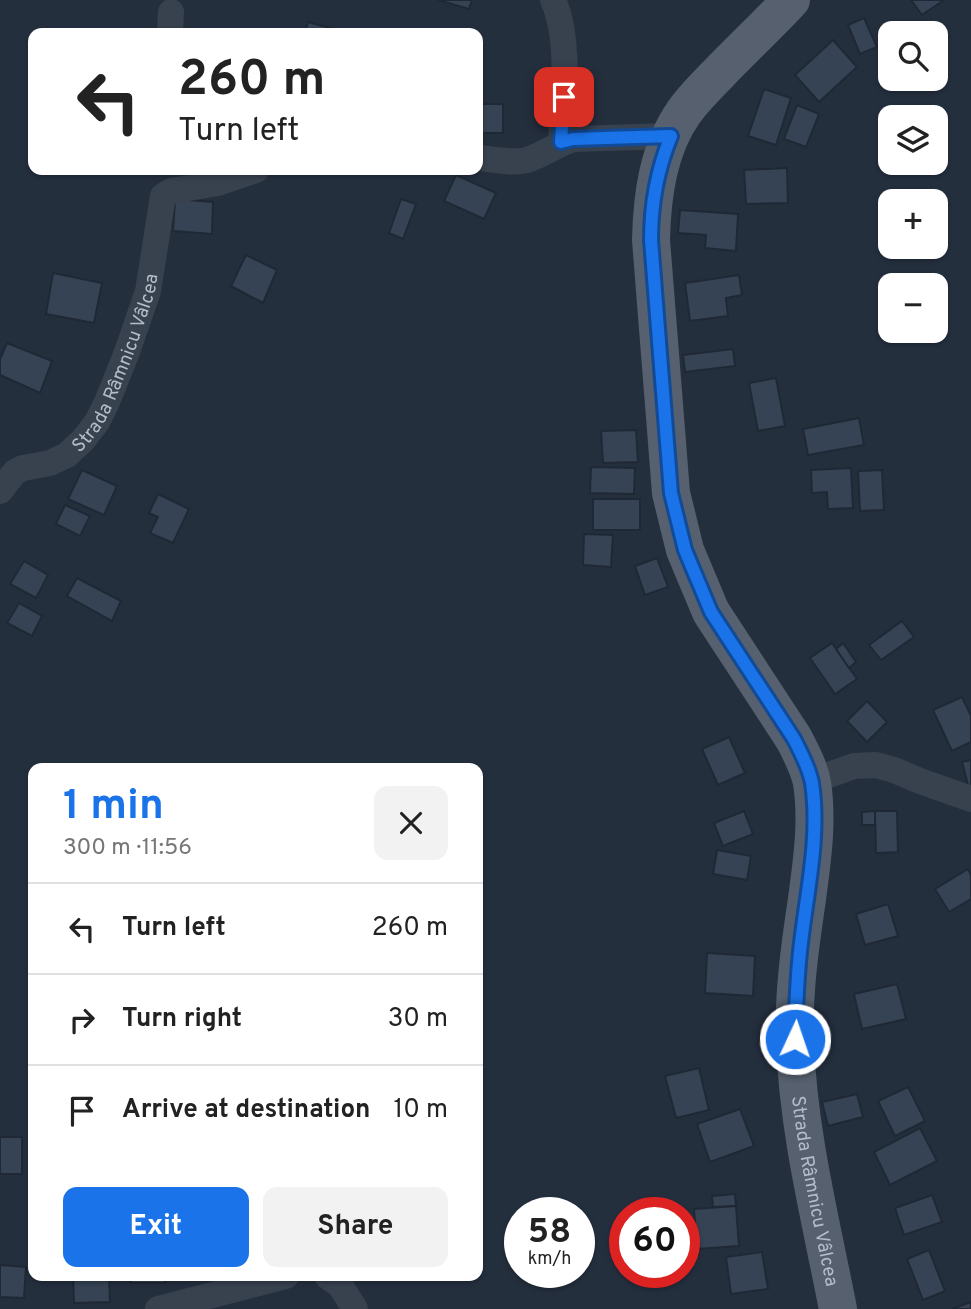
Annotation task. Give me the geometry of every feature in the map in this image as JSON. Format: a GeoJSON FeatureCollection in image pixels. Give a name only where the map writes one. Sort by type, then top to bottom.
{"type":"FeatureCollection","features":[{"type":"Feature","properties":{"kind":"main road","name":"Strada Râmnicu Vâlcea"},"geometry":{"type":"LineString","coordinates":[[790,0],[683,113],[661,160],[652,210],[651,240],[671,493],[685,550],[711,612],[794,739],[811,782],[814,829],[800,946],[795,1039],[797,1081],[803,1129],[838,1309]]}},
{"type":"Feature","properties":{"kind":"street"},"geometry":{"type":"LineString","coordinates":[[552,0],[559,13],[564,48],[561,142]]}},
{"type":"Feature","properties":{"kind":"street"},"geometry":{"type":"LineString","coordinates":[[483,159],[513,162],[528,160],[561,142],[573,139],[671,136]]}},
{"type":"Feature","properties":{"kind":"street","name":"Strada Râmnicu Vâlcea"},"geometry":{"type":"LineString","coordinates":[[0,491],[15,472],[50,463],[67,455],[97,422],[148,291],[163,196],[169,180],[218,183],[241,175]]}},
{"type":"Feature","properties":{"kind":"street"},"geometry":{"type":"LineString","coordinates":[[811,782],[854,766],[876,765],[971,799]]}},
{"type":"Feature","properties":{"kind":"street"},"geometry":{"type":"LineString","coordinates":[[158,1309],[267,1281]]}},
{"type":"Feature","properties":{"kind":"street"},"geometry":{"type":"LineString","coordinates":[[334,1281],[340,1285],[355,1309]]}},
{"type":"Feature","properties":{"kind":"building"},"geometry":{"type":"Polygon","coordinates":[[[438,0],[472,0],[469,9],[438,0]]]}},
{"type":"Feature","properties":{"kind":"building"},"geometry":{"type":"Polygon","coordinates":[[[911,0],[944,0],[922,15],[911,0]]]}},
{"type":"Feature","properties":{"kind":"building"},"geometry":{"type":"Polygon","coordinates":[[[864,18],[877,47],[860,54],[848,25],[864,18]]]}},
{"type":"Feature","properties":{"kind":"building"},"geometry":{"type":"Polygon","coordinates":[[[308,22],[330,28],[306,28],[308,22]]]}},
{"type":"Feature","properties":{"kind":"building"},"geometry":{"type":"Polygon","coordinates":[[[833,40],[857,67],[819,102],[795,75],[833,40]]]}},
{"type":"Feature","properties":{"kind":"building"},"geometry":{"type":"Polygon","coordinates":[[[764,89],[791,98],[776,145],[748,136],[764,89]]]}},
{"type":"Feature","properties":{"kind":"building"},"geometry":{"type":"Polygon","coordinates":[[[483,104],[503,104],[503,133],[483,133],[483,104]]]}},
{"type":"Feature","properties":{"kind":"building"},"geometry":{"type":"Polygon","coordinates":[[[797,105],[819,114],[806,147],[784,139],[797,105]]]}},
{"type":"Feature","properties":{"kind":"building"},"geometry":{"type":"Polygon","coordinates":[[[787,168],[788,203],[746,204],[744,170],[787,168]]]}},
{"type":"Feature","properties":{"kind":"building"},"geometry":{"type":"Polygon","coordinates":[[[456,175],[496,193],[484,219],[444,201],[456,175]]]}},
{"type":"Feature","properties":{"kind":"building"},"geometry":{"type":"Polygon","coordinates":[[[175,199],[213,202],[212,234],[173,231],[175,199]]]}},
{"type":"Feature","properties":{"kind":"building"},"geometry":{"type":"Polygon","coordinates":[[[401,199],[416,204],[403,239],[389,233],[401,199]]]}},
{"type":"Feature","properties":{"kind":"building"},"geometry":{"type":"Polygon","coordinates":[[[680,210],[738,214],[736,251],[705,248],[706,235],[678,233],[680,210]]]}},
{"type":"Feature","properties":{"kind":"building"},"geometry":{"type":"Polygon","coordinates":[[[246,255],[277,270],[263,303],[231,286],[246,255]]]}},
{"type":"Feature","properties":{"kind":"building"},"geometry":{"type":"Polygon","coordinates":[[[53,273],[102,283],[94,323],[46,314],[53,273]]]}},
{"type":"Feature","properties":{"kind":"building"},"geometry":{"type":"Polygon","coordinates":[[[739,275],[742,295],[726,298],[728,316],[690,321],[685,283],[739,275]]]}},
{"type":"Feature","properties":{"kind":"building"},"geometry":{"type":"Polygon","coordinates":[[[7,343],[52,361],[40,393],[0,375],[0,359],[7,343]]]}},
{"type":"Feature","properties":{"kind":"building"},"geometry":{"type":"Polygon","coordinates":[[[733,349],[735,366],[685,372],[683,355],[733,349]]]}},
{"type":"Feature","properties":{"kind":"building"},"geometry":{"type":"Polygon","coordinates":[[[776,378],[785,426],[758,431],[749,383],[776,378]]]}},
{"type":"Feature","properties":{"kind":"building"},"geometry":{"type":"Polygon","coordinates":[[[859,418],[864,445],[808,455],[803,429],[859,418]]]}},
{"type":"Feature","properties":{"kind":"building"},"geometry":{"type":"Polygon","coordinates":[[[636,430],[638,462],[603,463],[601,431],[636,430]]]}},
{"type":"Feature","properties":{"kind":"building"},"geometry":{"type":"Polygon","coordinates":[[[591,467],[635,468],[634,494],[590,493],[591,467]]]}},
{"type":"Feature","properties":{"kind":"building"},"geometry":{"type":"Polygon","coordinates":[[[851,468],[853,508],[828,509],[827,492],[812,493],[811,470],[851,468]]]}},
{"type":"Feature","properties":{"kind":"building"},"geometry":{"type":"Polygon","coordinates":[[[82,470],[117,486],[104,515],[68,499],[82,470]]]}},
{"type":"Feature","properties":{"kind":"building"},"geometry":{"type":"Polygon","coordinates":[[[882,470],[884,510],[860,511],[858,471],[882,470]]]}},
{"type":"Feature","properties":{"kind":"building"},"geometry":{"type":"Polygon","coordinates":[[[158,494],[189,509],[173,543],[150,533],[158,517],[149,513],[158,494]]]}},
{"type":"Feature","properties":{"kind":"building"},"geometry":{"type":"Polygon","coordinates":[[[593,499],[640,499],[640,530],[593,530],[593,499]]]}},
{"type":"Feature","properties":{"kind":"building"},"geometry":{"type":"Polygon","coordinates":[[[65,505],[90,516],[80,536],[56,524],[65,505]]]}},
{"type":"Feature","properties":{"kind":"building"},"geometry":{"type":"Polygon","coordinates":[[[584,534],[613,535],[611,567],[583,565],[584,534]]]}},
{"type":"Feature","properties":{"kind":"building"},"geometry":{"type":"Polygon","coordinates":[[[657,558],[668,587],[645,595],[635,566],[657,558]]]}},
{"type":"Feature","properties":{"kind":"building"},"geometry":{"type":"Polygon","coordinates":[[[24,561],[48,575],[36,598],[10,584],[24,561]]]}},
{"type":"Feature","properties":{"kind":"building"},"geometry":{"type":"Polygon","coordinates":[[[77,578],[121,601],[112,621],[67,596],[77,578]]]}},
{"type":"Feature","properties":{"kind":"building"},"geometry":{"type":"Polygon","coordinates":[[[19,603],[42,616],[32,636],[7,623],[19,603]]]}},
{"type":"Feature","properties":{"kind":"building"},"geometry":{"type":"Polygon","coordinates":[[[902,621],[914,637],[881,660],[869,645],[902,621]]]}},
{"type":"Feature","properties":{"kind":"building"},"geometry":{"type":"Polygon","coordinates":[[[832,643],[857,679],[835,694],[810,658],[832,643]]]}},
{"type":"Feature","properties":{"kind":"building"},"geometry":{"type":"Polygon","coordinates":[[[843,643],[856,662],[849,668],[836,649],[843,643]]]}},
{"type":"Feature","properties":{"kind":"building"},"geometry":{"type":"Polygon","coordinates":[[[962,697],[971,716],[971,742],[952,751],[933,710],[962,697]]]}},
{"type":"Feature","properties":{"kind":"building"},"geometry":{"type":"Polygon","coordinates":[[[867,701],[887,722],[867,742],[847,721],[867,701]]]}},
{"type":"Feature","properties":{"kind":"building"},"geometry":{"type":"Polygon","coordinates":[[[729,737],[745,773],[718,785],[702,749],[729,737]]]}},
{"type":"Feature","properties":{"kind":"building"},"geometry":{"type":"Polygon","coordinates":[[[971,760],[971,789],[969,789],[962,762],[971,760]]]}},
{"type":"Feature","properties":{"kind":"building"},"geometry":{"type":"Polygon","coordinates":[[[744,811],[753,834],[723,846],[714,823],[744,811]]]}},
{"type":"Feature","properties":{"kind":"building"},"geometry":{"type":"Polygon","coordinates":[[[875,811],[875,825],[862,825],[862,812],[875,811]]]}},
{"type":"Feature","properties":{"kind":"building"},"geometry":{"type":"Polygon","coordinates":[[[875,811],[897,811],[898,852],[876,853],[875,811]]]}},
{"type":"Feature","properties":{"kind":"building"},"geometry":{"type":"Polygon","coordinates":[[[717,850],[751,856],[747,880],[713,874],[717,850]]]}},
{"type":"Feature","properties":{"kind":"building"},"geometry":{"type":"Polygon","coordinates":[[[968,869],[971,875],[971,899],[949,912],[935,889],[968,869]]]}},
{"type":"Feature","properties":{"kind":"building"},"geometry":{"type":"Polygon","coordinates":[[[888,904],[898,936],[865,945],[856,914],[888,904]]]}},
{"type":"Feature","properties":{"kind":"building"},"geometry":{"type":"Polygon","coordinates":[[[707,953],[755,956],[753,996],[705,993],[707,953]]]}},
{"type":"Feature","properties":{"kind":"building"},"geometry":{"type":"Polygon","coordinates":[[[897,984],[906,1019],[862,1029],[854,994],[897,984]]]}},
{"type":"Feature","properties":{"kind":"building"},"geometry":{"type":"Polygon","coordinates":[[[699,1068],[709,1110],[676,1118],[665,1076],[699,1068]]]}},
{"type":"Feature","properties":{"kind":"building"},"geometry":{"type":"Polygon","coordinates":[[[908,1087],[925,1121],[895,1136],[878,1101],[908,1087]]]}},
{"type":"Feature","properties":{"kind":"building"},"geometry":{"type":"Polygon","coordinates":[[[857,1094],[863,1117],[828,1126],[822,1102],[857,1094]]]}},
{"type":"Feature","properties":{"kind":"building"},"geometry":{"type":"Polygon","coordinates":[[[740,1109],[754,1146],[710,1162],[697,1124],[740,1109]]]}},
{"type":"Feature","properties":{"kind":"building"},"geometry":{"type":"Polygon","coordinates":[[[920,1128],[937,1161],[890,1185],[874,1152],[920,1128]]]}},
{"type":"Feature","properties":{"kind":"building"},"geometry":{"type":"Polygon","coordinates":[[[0,1137],[22,1137],[22,1174],[0,1174],[0,1137]]]}},
{"type":"Feature","properties":{"kind":"building"},"geometry":{"type":"Polygon","coordinates":[[[735,1194],[736,1206],[713,1207],[712,1196],[735,1194]]]}},
{"type":"Feature","properties":{"kind":"building"},"geometry":{"type":"Polygon","coordinates":[[[932,1195],[942,1222],[904,1235],[895,1208],[932,1195]]]}},
{"type":"Feature","properties":{"kind":"building"},"geometry":{"type":"Polygon","coordinates":[[[736,1206],[739,1246],[700,1249],[700,1209],[736,1206]]]}},
{"type":"Feature","properties":{"kind":"building"},"geometry":{"type":"Polygon","coordinates":[[[929,1250],[945,1291],[923,1300],[907,1259],[929,1250]]]}},
{"type":"Feature","properties":{"kind":"building"},"geometry":{"type":"Polygon","coordinates":[[[762,1252],[768,1289],[731,1294],[726,1257],[762,1252]]]}},
{"type":"Feature","properties":{"kind":"building"},"geometry":{"type":"Polygon","coordinates":[[[0,1265],[26,1267],[24,1298],[0,1297],[0,1265]]]}},
{"type":"Feature","properties":{"kind":"building"},"geometry":{"type":"Polygon","coordinates":[[[73,1281],[109,1281],[110,1302],[74,1303],[73,1281]]]}},
{"type":"Feature","properties":{"kind":"building"},"geometry":{"type":"Polygon","coordinates":[[[165,1281],[165,1283],[131,1283],[165,1281]]]}},
{"type":"Feature","properties":{"kind":"building"},"geometry":{"type":"Polygon","coordinates":[[[971,1302],[971,1309],[952,1309],[971,1302]]]}},
{"type":"Feature","properties":{"kind":"route"},"geometry":{"type":"LineString","coordinates":[[564,97],[561,142],[573,139],[671,136],[661,160],[656,184],[651,240],[671,493],[685,550],[711,612],[794,739],[811,782],[814,829],[800,946],[795,1039]]}}]}
